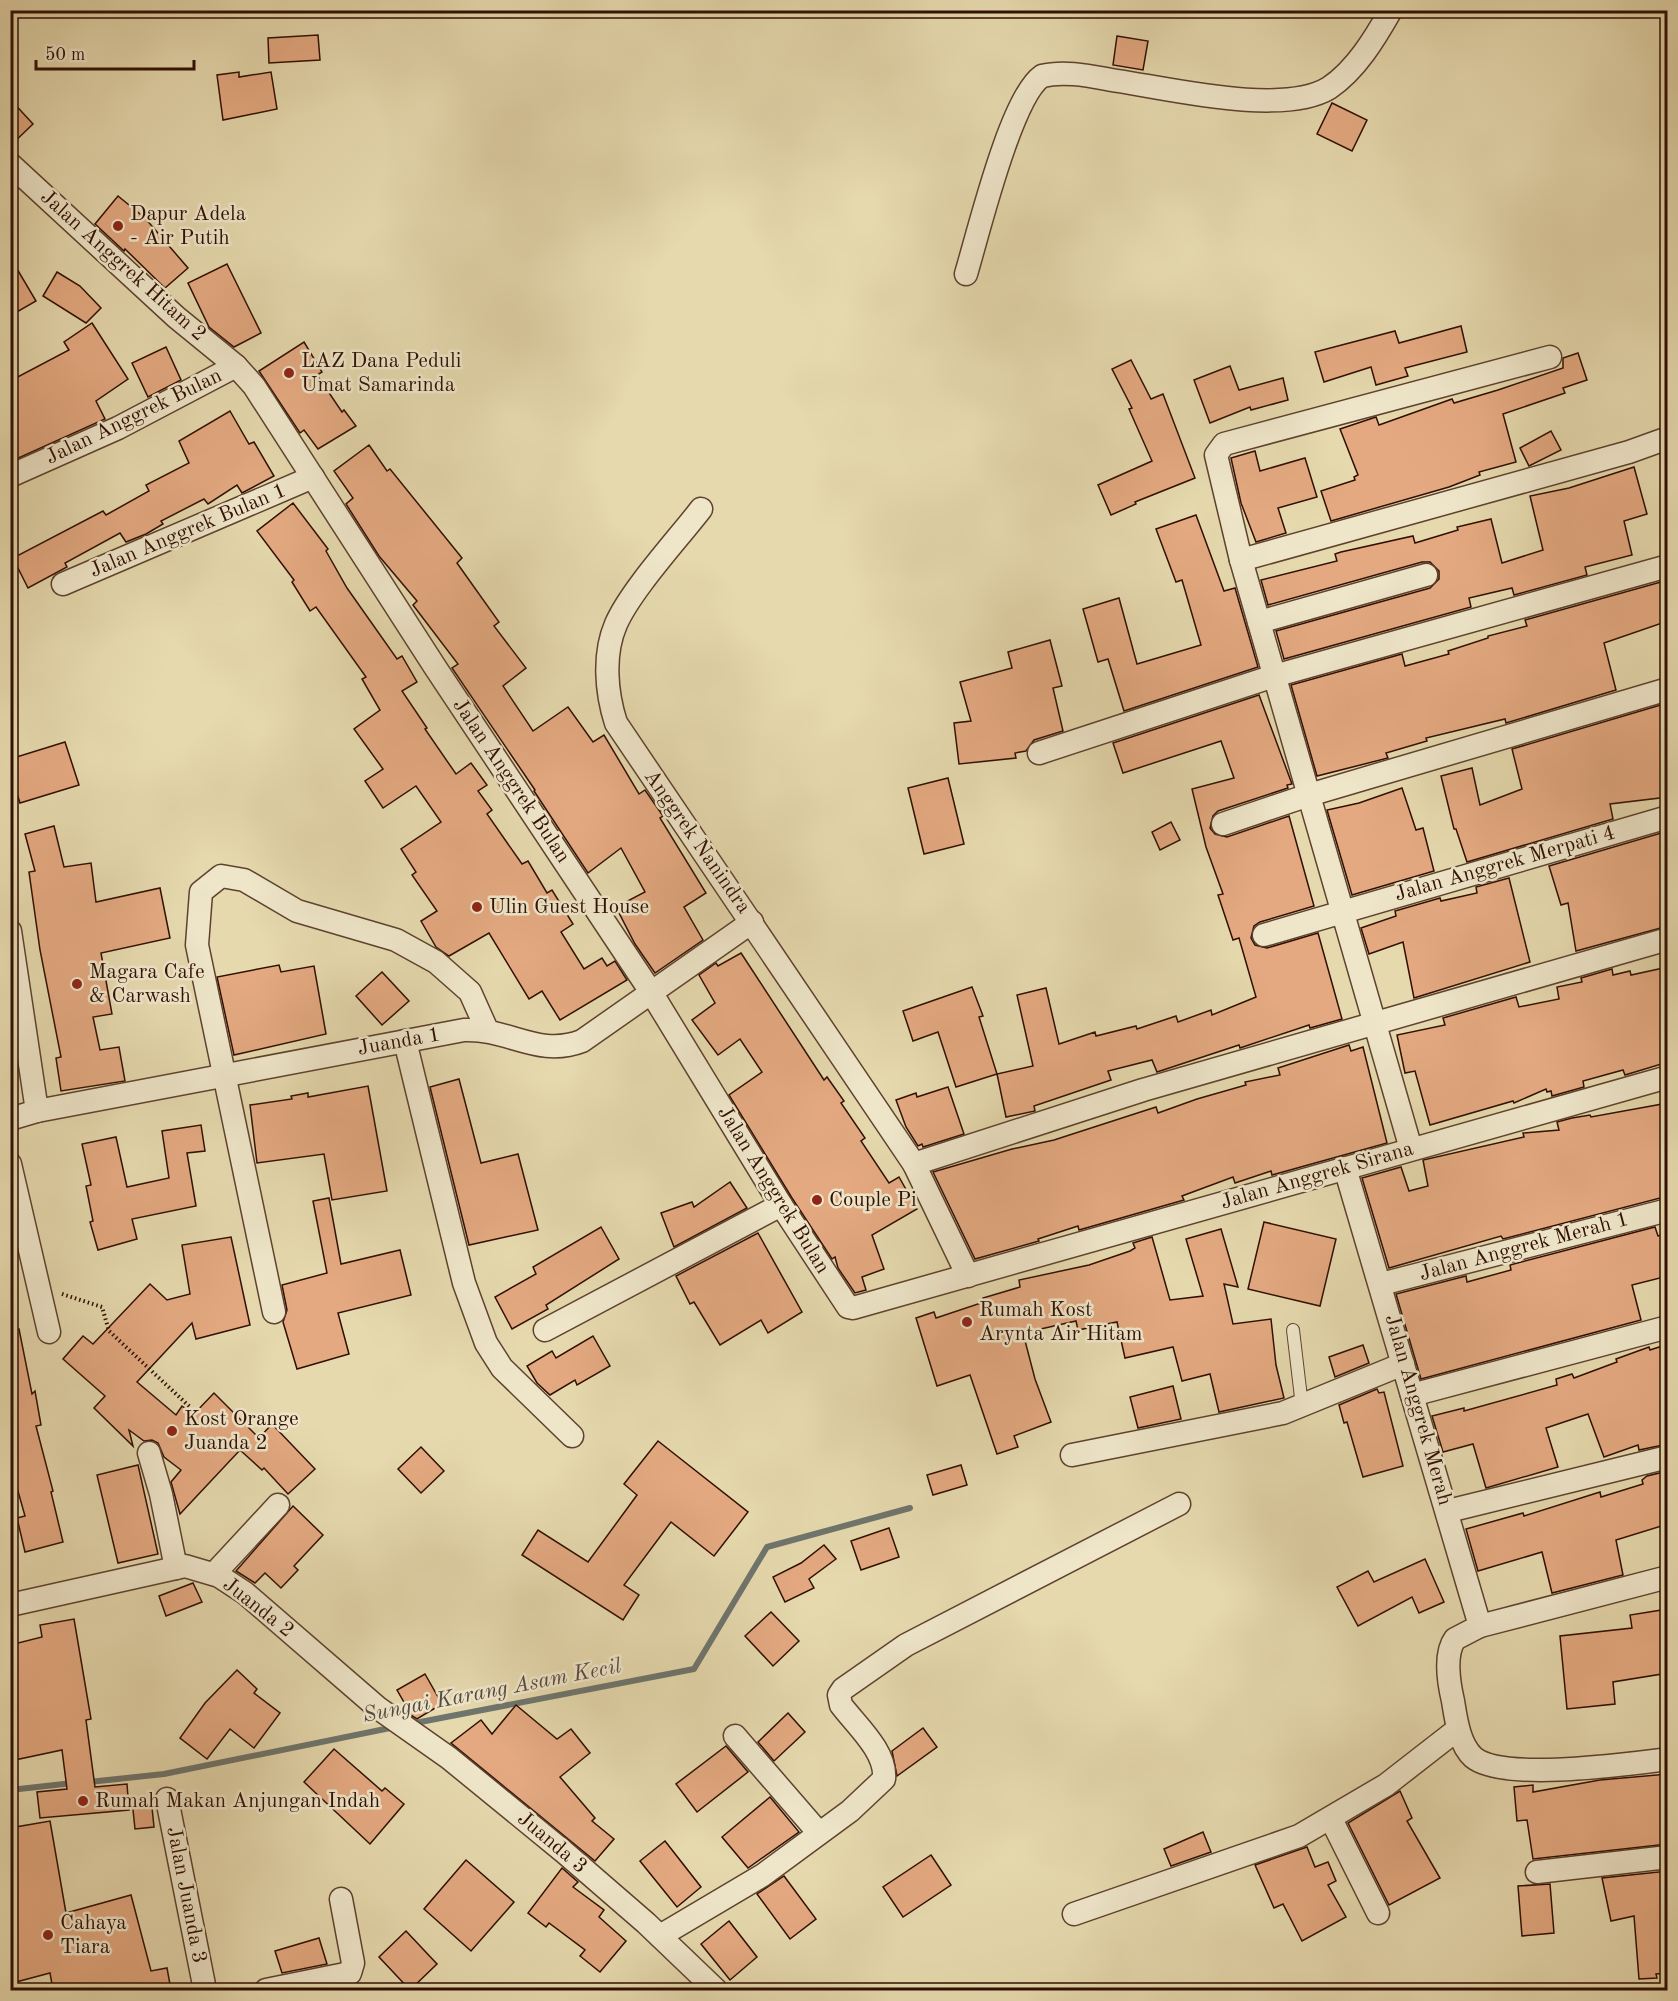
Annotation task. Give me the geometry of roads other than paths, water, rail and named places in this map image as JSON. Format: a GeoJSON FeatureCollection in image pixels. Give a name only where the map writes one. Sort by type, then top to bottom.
{"type":"FeatureCollection","features":[{"type":"Feature","properties":{"kind":"street"},"geometry":{"type":"LineString","coordinates":[[966,274],[1005,146],[1029,88],[1042,76],[1075,74],[1196,93],[1277,102],[1299,99],[1329,87],[1347,72],[1370,44],[1391,10]]}},
{"type":"Feature","properties":{"kind":"street","name":"Jalan Anggrek Hitam 2"},"geometry":{"type":"LineString","coordinates":[[10,164],[176,317],[237,366]]}},
{"type":"Feature","properties":{"kind":"street"},"geometry":{"type":"LineString","coordinates":[[1411,1149],[1241,560],[1216,461],[1217,452],[1224,444],[1550,357]]}},
{"type":"Feature","properties":{"kind":"street","name":"Jalan Anggrek Bulan"},"geometry":{"type":"LineString","coordinates":[[10,476],[118,428],[237,366],[254,386],[435,667],[651,992],[781,1205],[848,1307],[854,1308],[968,1276]]}},
{"type":"Feature","properties":{"kind":"street"},"geometry":{"type":"LineString","coordinates":[[1241,560],[1629,452],[1668,438]]}},
{"type":"Feature","properties":{"kind":"street","name":"Jalan Anggrek Bulan 1"},"geometry":{"type":"LineString","coordinates":[[63,584],[313,477]]}},
{"type":"Feature","properties":{"kind":"street","name":"Anggrek Nanindra"},"geometry":{"type":"LineString","coordinates":[[701,509],[617,621],[609,657],[608,686],[612,711],[621,733],[752,922],[914,1164],[968,1276]]}},
{"type":"Feature","properties":{"kind":"street"},"geometry":{"type":"LineString","coordinates":[[1039,753],[1274,676],[1668,566]]}},
{"type":"Feature","properties":{"kind":"street"},"geometry":{"type":"LineString","coordinates":[[1259,622],[1426,575]]}},
{"type":"Feature","properties":{"kind":"street"},"geometry":{"type":"LineString","coordinates":[[1223,824],[1308,795],[1603,706],[1668,689]]}},
{"type":"Feature","properties":{"kind":"street","name":"Jalan Anggrek Merpati 4"},"geometry":{"type":"LineString","coordinates":[[1264,935],[1668,817]]}},
{"type":"Feature","properties":{"kind":"street"},"geometry":{"type":"LineString","coordinates":[[274,1312],[197,945],[201,892],[221,876],[244,880],[297,911],[396,940],[436,962],[470,992],[487,1030]]}},
{"type":"Feature","properties":{"kind":"street","name":"Juanda 1"},"geometry":{"type":"LineString","coordinates":[[10,1119],[37,1111],[224,1074],[465,1030],[487,1030],[551,1048],[569,1046],[582,1041],[752,922]]}},
{"type":"Feature","properties":{"kind":"street"},"geometry":{"type":"LineString","coordinates":[[10,931],[37,1111]]}},
{"type":"Feature","properties":{"kind":"street"},"geometry":{"type":"LineString","coordinates":[[914,1164],[1143,1090],[1668,939]]}},
{"type":"Feature","properties":{"kind":"street"},"geometry":{"type":"LineString","coordinates":[[405,1041],[464,1283],[486,1343],[502,1368],[572,1436]]}},
{"type":"Feature","properties":{"kind":"street","name":"Jalan Anggrek Sirana"},"geometry":{"type":"LineString","coordinates":[[968,1276],[1668,1077]]}},
{"type":"Feature","properties":{"kind":"street"},"geometry":{"type":"LineString","coordinates":[[10,1164],[41,1288],[49,1332]]}},
{"type":"Feature","properties":{"kind":"street","name":"Jalan Anggrek Merah"},"geometry":{"type":"LineString","coordinates":[[1345,1168],[1448,1511],[1480,1626]]}},
{"type":"Feature","properties":{"kind":"street"},"geometry":{"type":"LineString","coordinates":[[545,1330],[781,1205]]}},
{"type":"Feature","properties":{"kind":"street","name":"Jalan Anggrek Merah 1"},"geometry":{"type":"LineString","coordinates":[[1381,1284],[1668,1210]]}},
{"type":"Feature","properties":{"kind":"street"},"geometry":{"type":"LineString","coordinates":[[1412,1395],[1668,1327]]}},
{"type":"Feature","properties":{"kind":"street"},"geometry":{"type":"LineString","coordinates":[[1072,1455],[1274,1415],[1302,1406],[1403,1364]]}},
{"type":"Feature","properties":{"kind":"street"},"geometry":{"type":"LineString","coordinates":[[149,1453],[161,1494],[176,1568]]}},
{"type":"Feature","properties":{"kind":"street"},"geometry":{"type":"LineString","coordinates":[[1448,1511],[1668,1457]]}},
{"type":"Feature","properties":{"kind":"street"},"geometry":{"type":"LineString","coordinates":[[660,1936],[763,1875],[850,1810],[885,1779],[885,1768],[878,1754],[841,1705],[839,1695],[843,1689],[906,1645],[1179,1504]]}},
{"type":"Feature","properties":{"kind":"street"},"geometry":{"type":"LineString","coordinates":[[214,1574],[278,1505]]}},
{"type":"Feature","properties":{"kind":"street","name":"Juanda 2"},"geometry":{"type":"LineString","coordinates":[[10,1605],[176,1568],[193,1567],[214,1574],[245,1593],[378,1708]]}},
{"type":"Feature","properties":{"kind":"street"},"geometry":{"type":"LineString","coordinates":[[1668,1577],[1480,1626],[1455,1639],[1449,1656],[1451,1691],[1458,1729],[1467,1750],[1476,1759],[1515,1770],[1668,1759]]}},
{"type":"Feature","properties":{"kind":"street","name":"Juanda 3"},"geometry":{"type":"LineString","coordinates":[[378,1708],[449,1758],[660,1936],[716,1990]]}},
{"type":"Feature","properties":{"kind":"street"},"geometry":{"type":"LineString","coordinates":[[1074,1914],[1299,1836],[1386,1785],[1458,1729]]}},
{"type":"Feature","properties":{"kind":"street"},"geometry":{"type":"LineString","coordinates":[[735,1736],[819,1832]]}},
{"type":"Feature","properties":{"kind":"street","name":"Jalan Juanda 3"},"geometry":{"type":"LineString","coordinates":[[167,1800],[205,1990]]}},
{"type":"Feature","properties":{"kind":"street"},"geometry":{"type":"LineString","coordinates":[[1331,1819],[1378,1913]]}},
{"type":"Feature","properties":{"kind":"street"},"geometry":{"type":"LineString","coordinates":[[1537,1872],[1668,1857]]}},
{"type":"Feature","properties":{"kind":"street"},"geometry":{"type":"LineString","coordinates":[[266,1990],[350,1972],[353,1963],[341,1899]]}},
{"type":"Feature","properties":{"kind":"lane"},"geometry":{"type":"LineString","coordinates":[[1293,1330],[1302,1406]]}},
{"type":"Feature","properties":{"kind":"waterway","name":"Sungai Karang Asam Kecil"},"geometry":{"type":"LineString","coordinates":[[410,1724],[694,1669],[767,1547],[910,1508]]}},
{"type":"Feature","properties":{"kind":"waterway","name":"Sungai Karang Asam Kecil"},"geometry":{"type":"LineString","coordinates":[[89,1782],[164,1774],[395,1727]]}},
{"type":"Feature","properties":{"kind":"waterway","name":"Sungai Karang Asam Kecil"},"geometry":{"type":"LineString","coordinates":[[10,1790],[73,1783]]}},
{"type":"Feature","properties":{"kind":"place","name":"Dapur Adela - Air Putih"},"geometry":{"type":"Point","coordinates":[118,226]}},
{"type":"Feature","properties":{"kind":"place","name":"LAZ Dana Peduli Umat Samarinda"},"geometry":{"type":"Point","coordinates":[289,373]}},
{"type":"Feature","properties":{"kind":"place","name":"Ulin Guest House"},"geometry":{"type":"Point","coordinates":[477,907]}},
{"type":"Feature","properties":{"kind":"place","name":"Magara Cafe & Carwash"},"geometry":{"type":"Point","coordinates":[77,984]}},
{"type":"Feature","properties":{"kind":"place","name":"Couple Pi"},"geometry":{"type":"Point","coordinates":[817,1200]}},
{"type":"Feature","properties":{"kind":"place","name":"Rumah Kost Arynta Air Hitam"},"geometry":{"type":"Point","coordinates":[967,1322]}},
{"type":"Feature","properties":{"kind":"place","name":"Kost Orange Juanda 2"},"geometry":{"type":"Point","coordinates":[172,1431]}},
{"type":"Feature","properties":{"kind":"place","name":"Rumah Makan Anjungan Indah"},"geometry":{"type":"Point","coordinates":[83,1801]}},
{"type":"Feature","properties":{"kind":"place","name":"Cahaya Tiara"},"geometry":{"type":"Point","coordinates":[48,1935]}}]}
